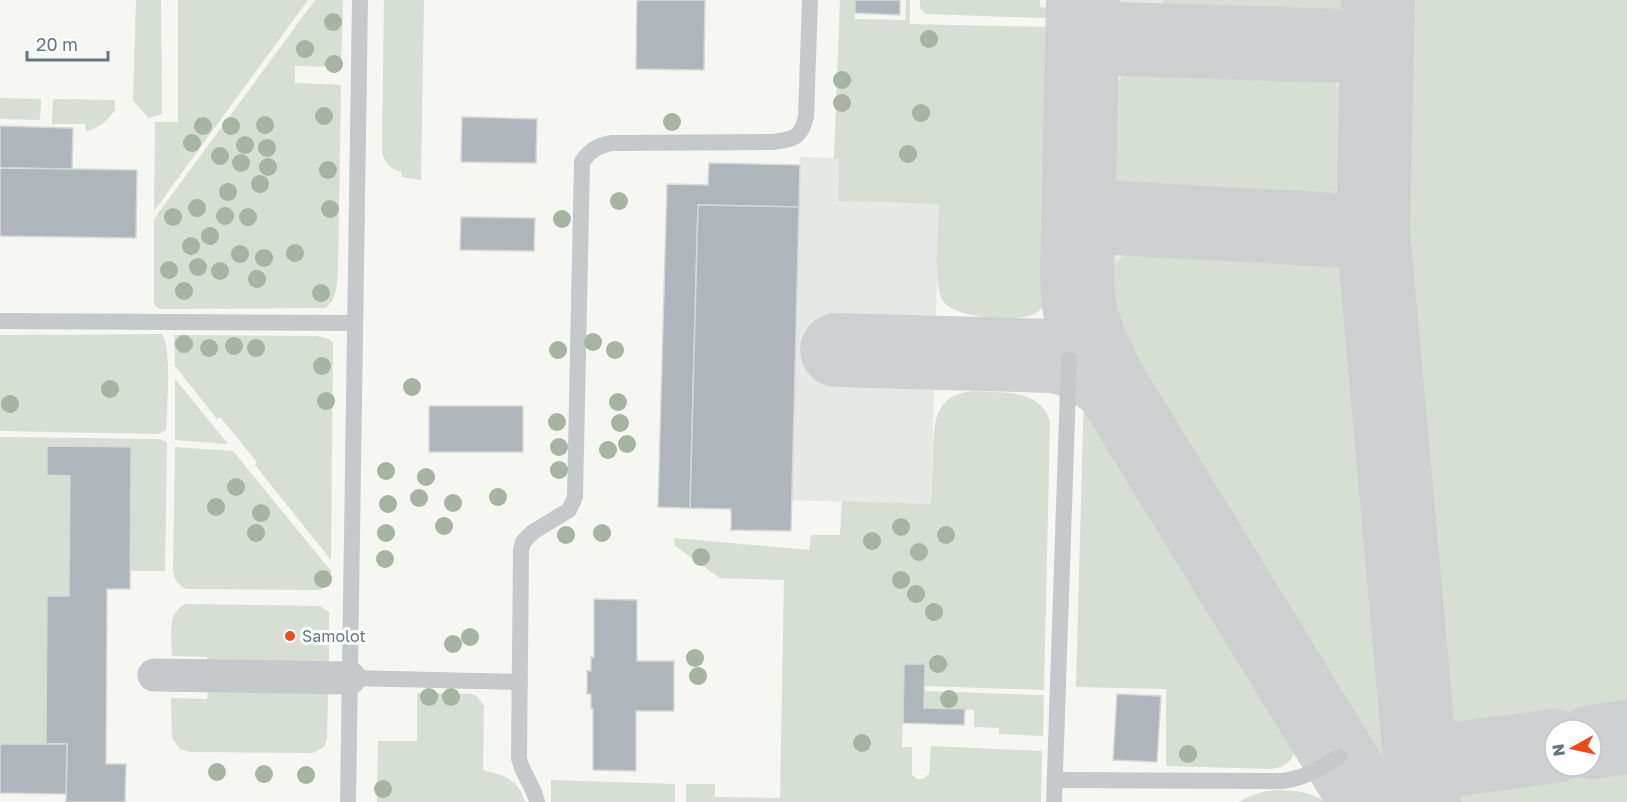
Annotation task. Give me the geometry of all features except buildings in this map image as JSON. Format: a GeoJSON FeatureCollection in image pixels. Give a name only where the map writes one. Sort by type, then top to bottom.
{"type":"FeatureCollection","features":[{"type":"Feature","properties":{"kind":"street"},"geometry":{"type":"LineString","coordinates":[[154,675],[350,678]]}},
{"type":"Feature","properties":{"kind":"lane"},"geometry":{"type":"LineString","coordinates":[[348,802],[360,0]]}},
{"type":"Feature","properties":{"kind":"lane"},"geometry":{"type":"LineString","coordinates":[[537,802],[536,794],[520,765],[521,550],[523,542],[532,532],[569,510],[575,497],[582,162],[598,146],[612,143],[773,142],[796,136],[802,131],[806,117],[810,0]]}},
{"type":"Feature","properties":{"kind":"lane"},"geometry":{"type":"LineString","coordinates":[[0,321],[355,322]]}},
{"type":"Feature","properties":{"kind":"lane"},"geometry":{"type":"LineString","coordinates":[[1054,802],[1069,359]]}},
{"type":"Feature","properties":{"kind":"lane"},"geometry":{"type":"LineString","coordinates":[[350,678],[520,682]]}},
{"type":"Feature","properties":{"kind":"lane"},"geometry":{"type":"LineString","coordinates":[[1055,780],[1281,781],[1308,775],[1339,757]]}},
{"type":"Feature","properties":{"kind":"shaded area"},"geometry":{"type":"Polygon","coordinates":[[[136,0],[161,0],[162,114],[149,118],[133,101],[136,0]]]}},
{"type":"Feature","properties":{"kind":"shaded area"},"geometry":{"type":"Polygon","coordinates":[[[178,0],[308,0],[154,211],[155,122],[178,122],[178,0]]]}},
{"type":"Feature","properties":{"kind":"shaded area"},"geometry":{"type":"Polygon","coordinates":[[[315,0],[343,0],[341,67],[295,66],[295,83],[341,85],[338,271],[336,292],[332,301],[325,308],[161,309],[155,306],[154,219],[315,0]]]}},
{"type":"Feature","properties":{"kind":"shaded area"},"geometry":{"type":"Polygon","coordinates":[[[384,0],[424,0],[421,180],[402,177],[401,172],[393,169],[383,155],[384,0]]]}},
{"type":"Feature","properties":{"kind":"shaded area"},"geometry":{"type":"Polygon","coordinates":[[[840,0],[855,0],[855,19],[905,20],[906,0],[910,0],[910,24],[1046,27],[1051,28],[1059,36],[1053,291],[1046,304],[1036,313],[1016,318],[988,318],[960,312],[943,301],[937,269],[939,204],[838,201],[839,159],[834,158],[840,0]]]}},
{"type":"Feature","properties":{"kind":"shaded area"},"geometry":{"type":"Polygon","coordinates":[[[920,0],[1040,0],[1040,7],[1059,9],[1048,17],[1042,18],[926,14],[921,8],[920,0]]]}},
{"type":"Feature","properties":{"kind":"shaded area"},"geometry":{"type":"Polygon","coordinates":[[[1059,0],[1627,0],[1627,802],[1339,802],[1088,391],[1052,377],[1059,0]]]}},
{"type":"Feature","properties":{"kind":"shaded area"},"geometry":{"type":"Polygon","coordinates":[[[1163,0],[1348,0],[1321,27],[1163,21],[1163,0]]]}},
{"type":"Feature","properties":{"kind":"shaded area"},"geometry":{"type":"Polygon","coordinates":[[[1404,0],[1627,0],[1627,711],[1579,718],[1543,718],[1543,723],[1441,738],[1399,228],[1404,0]]]}},
{"type":"Feature","properties":{"kind":"shaded area"},"geometry":{"type":"Polygon","coordinates":[[[1141,61],[1321,68],[1351,102],[1351,175],[1316,209],[1136,204],[1107,173],[1108,90],[1141,61]]]}},
{"type":"Feature","properties":{"kind":"shaded area"},"geometry":{"type":"Polygon","coordinates":[[[0,98],[41,99],[40,120],[0,119],[0,98]]]}},
{"type":"Feature","properties":{"kind":"shaded area"},"geometry":{"type":"Polygon","coordinates":[[[53,99],[115,100],[115,110],[102,124],[86,131],[85,124],[52,124],[53,99]]]}},
{"type":"Feature","properties":{"kind":"shaded area"},"geometry":{"type":"Polygon","coordinates":[[[800,157],[839,158],[838,201],[939,204],[931,504],[791,500],[800,157]]]}},
{"type":"Feature","properties":{"kind":"shaded area"},"geometry":{"type":"Polygon","coordinates":[[[1135,245],[1319,250],[1353,281],[1399,748],[1375,768],[1115,338],[1104,298],[1103,275],[1135,245]]]}},
{"type":"Feature","properties":{"kind":"shaded area"},"geometry":{"type":"Polygon","coordinates":[[[162,334],[168,365],[166,430],[159,434],[0,431],[0,335],[162,334]]]}},
{"type":"Feature","properties":{"kind":"shaded area"},"geometry":{"type":"Polygon","coordinates":[[[174,335],[317,336],[329,339],[333,343],[331,560],[255,465],[257,462],[220,417],[217,419],[175,366],[174,335]]]}},
{"type":"Feature","properties":{"kind":"shaded area"},"geometry":{"type":"Polygon","coordinates":[[[175,379],[228,444],[175,440],[175,379]]]}},
{"type":"Feature","properties":{"kind":"shaded area"},"geometry":{"type":"Polygon","coordinates":[[[1084,389],[1088,391],[1297,732],[1295,752],[1289,762],[1284,765],[1271,769],[1166,766],[1166,689],[1076,687],[1084,389]]]}},
{"type":"Feature","properties":{"kind":"shaded area"},"geometry":{"type":"Polygon","coordinates":[[[973,391],[1019,394],[1029,398],[1045,411],[1050,422],[1044,690],[925,686],[925,665],[904,664],[902,747],[912,747],[912,775],[917,779],[923,779],[929,774],[931,746],[1042,751],[1041,802],[686,802],[686,784],[715,784],[715,797],[780,798],[784,580],[720,578],[675,546],[674,538],[809,550],[811,535],[840,535],[842,501],[931,504],[934,432],[938,413],[950,398],[973,391]]]}},
{"type":"Feature","properties":{"kind":"shaded area"},"geometry":{"type":"Polygon","coordinates":[[[0,437],[159,439],[167,442],[165,571],[130,571],[131,447],[47,447],[47,475],[70,476],[69,596],[47,596],[46,744],[0,744],[0,437]]]}},
{"type":"Feature","properties":{"kind":"shaded area"},"geometry":{"type":"Polygon","coordinates":[[[175,447],[233,451],[331,571],[326,585],[318,590],[187,589],[179,584],[175,579],[173,569],[175,447]]]}},
{"type":"Feature","properties":{"kind":"shaded area"},"geometry":{"type":"Polygon","coordinates":[[[186,604],[320,606],[329,612],[329,666],[207,664],[207,657],[172,656],[173,619],[175,613],[186,604]]]}},
{"type":"Feature","properties":{"kind":"shaded area"},"geometry":{"type":"Polygon","coordinates":[[[208,690],[328,692],[327,738],[324,747],[313,753],[190,752],[180,749],[172,738],[171,698],[207,699],[208,690]]]}},
{"type":"Feature","properties":{"kind":"shaded area"},"geometry":{"type":"Polygon","coordinates":[[[925,691],[1044,695],[1043,736],[999,734],[999,728],[974,727],[974,710],[925,708],[925,691]]]}},
{"type":"Feature","properties":{"kind":"shaded area"},"geometry":{"type":"Polygon","coordinates":[[[417,693],[477,696],[484,706],[483,770],[509,779],[518,788],[525,802],[377,802],[378,741],[417,741],[417,693]]]}},
{"type":"Feature","properties":{"kind":"shaded area"},"geometry":{"type":"Polygon","coordinates":[[[1627,762],[1627,802],[1452,802],[1451,785],[1543,773],[1543,778],[1603,778],[1603,765],[1627,762]]]}},
{"type":"Feature","properties":{"kind":"shaded area"},"geometry":{"type":"Polygon","coordinates":[[[551,780],[675,784],[675,802],[551,802],[551,780]]]}},
{"type":"Feature","properties":{"kind":"shaded area"},"geometry":{"type":"Polygon","coordinates":[[[1277,790],[1308,794],[1325,802],[1239,802],[1257,793],[1277,790]]]}},
{"type":"Feature","properties":{"kind":"taxiway"},"geometry":{"type":"LineString","coordinates":[[1083,0],[1077,281],[1079,306],[1086,330],[1111,385],[1367,802]]}},
{"type":"Feature","properties":{"kind":"taxiway"},"geometry":{"type":"LineString","coordinates":[[1378,0],[1373,232],[1424,802]]}},
{"type":"Feature","properties":{"kind":"taxiway"},"geometry":{"type":"LineString","coordinates":[[1082,38],[1377,47]]}},
{"type":"Feature","properties":{"kind":"taxiway"},"geometry":{"type":"LineString","coordinates":[[1078,216],[1373,232]]}},
{"type":"Feature","properties":{"kind":"taxiway"},"geometry":{"type":"LineString","coordinates":[[837,350],[1054,356],[1078,363],[1111,385]]}},
{"type":"Feature","properties":{"kind":"taxiway"},"geometry":{"type":"LineString","coordinates":[[1418,736],[1435,751],[1456,759],[1543,748]]}},
{"type":"Feature","properties":{"kind":"taxiway"},"geometry":{"type":"LineString","coordinates":[[1603,740],[1627,737]]}},
{"type":"Feature","properties":{"kind":"place","name":"Samolot"},"geometry":{"type":"Point","coordinates":[290,636]}}]}
